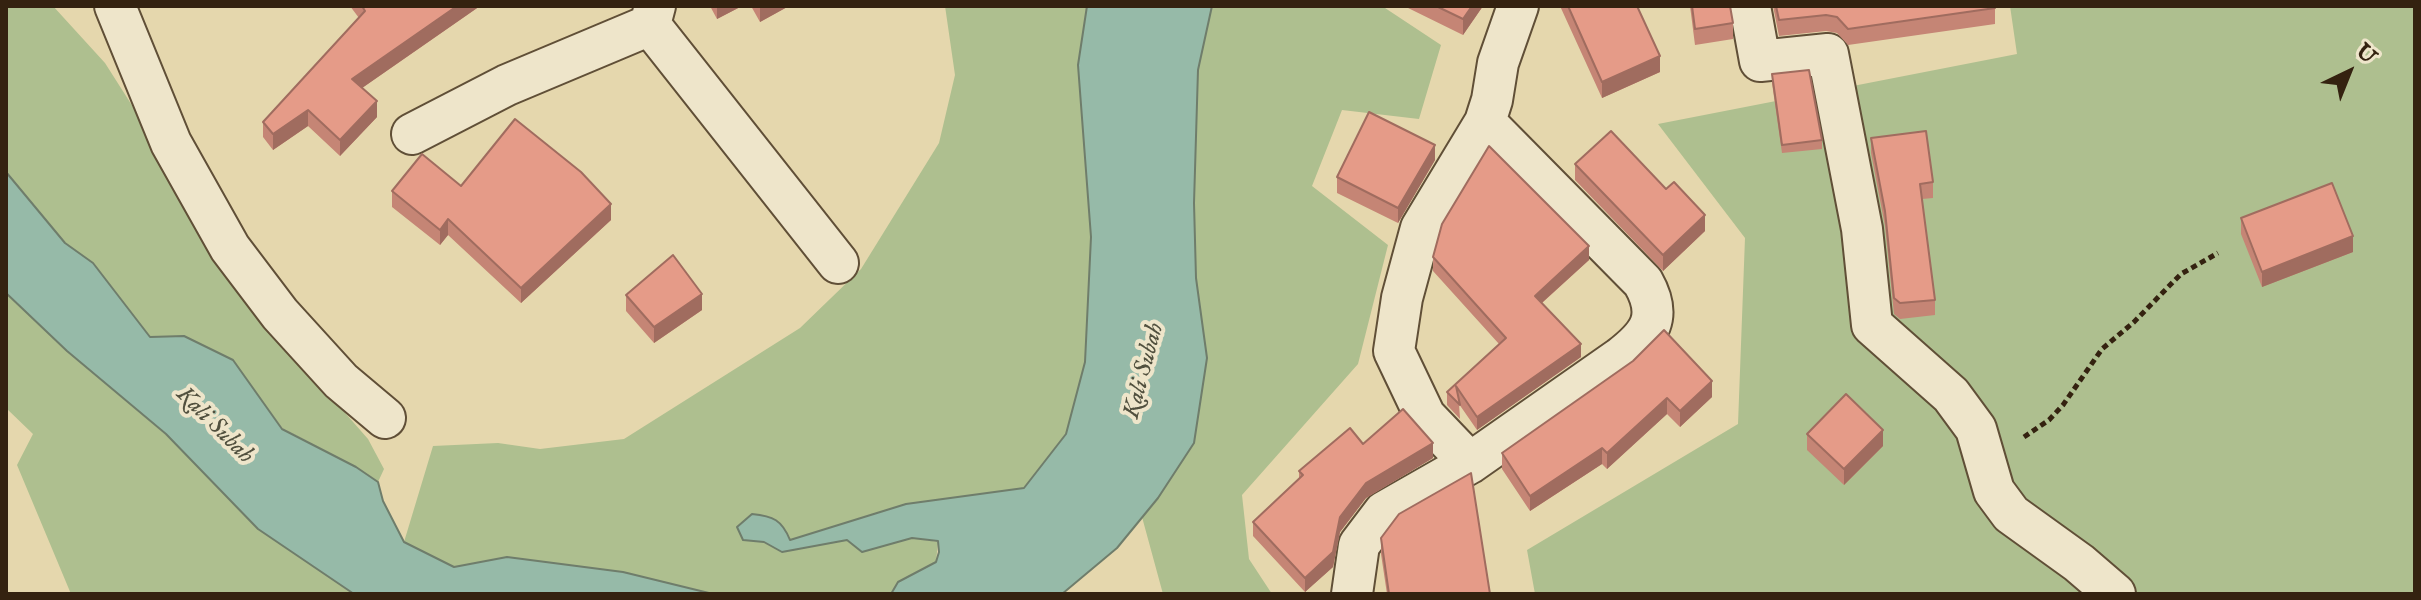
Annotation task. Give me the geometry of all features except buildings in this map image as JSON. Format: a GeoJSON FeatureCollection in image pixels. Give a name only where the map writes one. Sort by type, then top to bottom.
{"type":"FeatureCollection","features":[{"type":"Feature","properties":{"kind":"street"},"geometry":{"type":"LineString","coordinates":[[115,6],[171,143],[230,248],[280,314],[341,381],[385,418]]}},
{"type":"Feature","properties":{"kind":"street"},"geometry":{"type":"LineString","coordinates":[[1470,463],[1425,416],[1394,351],[1402,298],[1421,228],[1485,122],[1498,63],[1518,6]]}},
{"type":"Feature","properties":{"kind":"street"},"geometry":{"type":"LineString","coordinates":[[1750,6],[1760,61],[1828,54],[1862,229],[1872,325],[1951,395],[1976,429],[1994,491],[2011,514],[2079,563],[2115,594]]}},
{"type":"Feature","properties":{"kind":"street"},"geometry":{"type":"LineString","coordinates":[[412,134],[652,16],[838,263]]}},
{"type":"Feature","properties":{"kind":"street"},"geometry":{"type":"LineString","coordinates":[[1352,594],[1359,545],[1384,512],[1470,463],[1634,347],[1654,314],[1653,300],[1643,282],[1485,122]]}},
{"type":"Feature","properties":{"kind":"path"},"geometry":{"type":"LineString","coordinates":[[1984,460],[2049,420],[2102,349],[2134,322],[2181,274],[2218,253]]}},
{"type":"Feature","properties":{"kind":"shaded area"},"geometry":{"type":"Polygon","coordinates":[[[6,6],[53,6],[105,63],[133,107],[177,191],[325,390],[368,439],[384,469],[378,482],[282,428],[232,360],[184,336],[150,337],[93,263],[65,243],[6,172],[6,6]]]}},
{"type":"Feature","properties":{"kind":"shaded area"},"geometry":{"type":"Polygon","coordinates":[[[945,6],[1087,6],[1079,65],[1091,237],[1085,362],[1066,434],[1024,488],[906,504],[790,540],[743,540],[764,542],[782,552],[847,540],[862,552],[912,538],[938,542],[936,562],[898,582],[891,594],[713,594],[623,572],[507,557],[454,567],[404,542],[433,446],[498,443],[540,449],[624,439],[800,328],[861,269],[939,143],[955,75],[945,6]]]}},
{"type":"Feature","properties":{"kind":"shaded area"},"geometry":{"type":"Polygon","coordinates":[[[1212,6],[1382,6],[1441,45],[1419,119],[1342,110],[1312,186],[1388,245],[1358,364],[1242,495],[1249,559],[1272,594],[1163,594],[1142,517],[1194,443],[1207,358],[1196,278],[1194,203],[1198,70],[1212,6]]]}},
{"type":"Feature","properties":{"kind":"shaded area"},"geometry":{"type":"Polygon","coordinates":[[[2010,6],[2415,6],[2415,594],[1535,594],[1527,550],[1738,424],[1745,238],[1658,124],[2017,54],[2010,6]]]}},
{"type":"Feature","properties":{"kind":"shaded area"},"geometry":{"type":"Polygon","coordinates":[[[6,293],[67,351],[354,594],[71,594],[17,465],[33,434],[6,408],[6,293]]]}},
{"type":"Feature","properties":{"kind":"water","name":"Kali Subah"},"geometry":{"type":"Polygon","coordinates":[[[1087,6],[1212,6],[1198,70],[1194,203],[1196,278],[1207,358],[1194,443],[1158,498],[1117,548],[1062,594],[891,594],[898,582],[936,562],[938,541],[912,538],[862,552],[847,540],[782,552],[764,542],[743,540],[737,527],[752,514],[776,520],[790,540],[906,504],[1024,488],[1066,434],[1085,362],[1091,237],[1078,65],[1087,6]]]}},
{"type":"Feature","properties":{"kind":"water","name":"Kali Subah"},"geometry":{"type":"Polygon","coordinates":[[[6,172],[65,243],[93,263],[150,337],[184,336],[233,360],[282,429],[356,467],[378,482],[383,501],[404,542],[454,567],[507,557],[623,572],[713,594],[354,594],[258,529],[166,434],[67,351],[6,293],[6,172]]]}}]}
